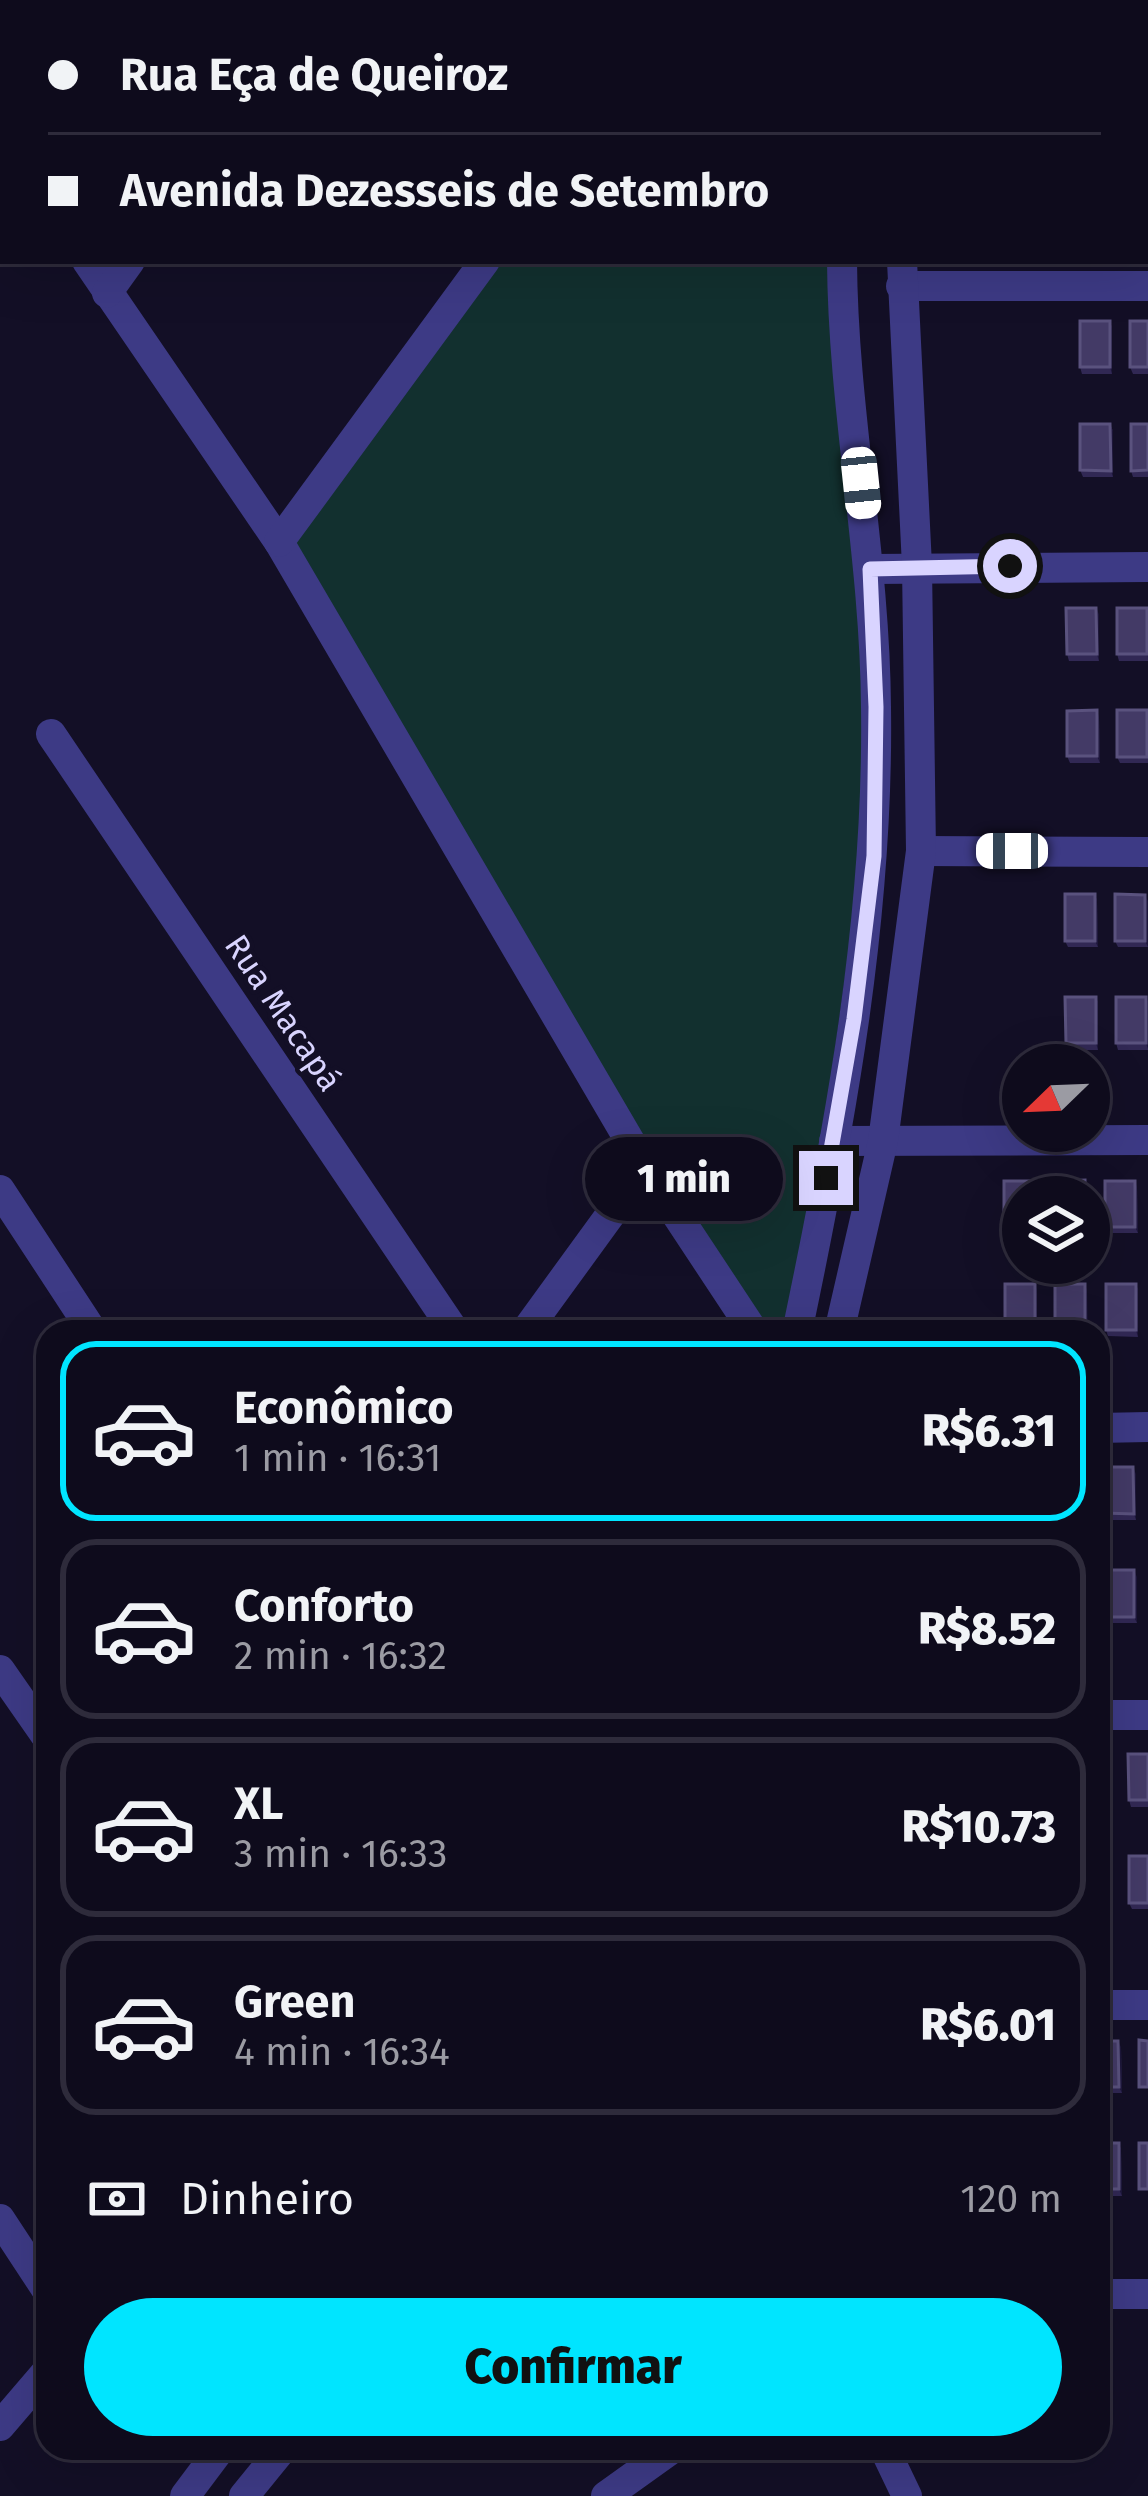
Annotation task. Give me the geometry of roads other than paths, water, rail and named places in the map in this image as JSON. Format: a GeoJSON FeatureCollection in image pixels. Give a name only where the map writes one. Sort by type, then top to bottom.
{"type":"FeatureCollection","features":[{"type":"Feature","properties":{"kind":"street"},"geometry":{"type":"LineString","coordinates":[[89,264],[279,542],[644,1167],[746,1320]]}},
{"type":"Feature","properties":{"kind":"street"},"geometry":{"type":"LineString","coordinates":[[107,293],[128,264]]}},
{"type":"Feature","properties":{"kind":"street"},"geometry":{"type":"LineString","coordinates":[[279,542],[483,264]]}},
{"type":"Feature","properties":{"kind":"street"},"geometry":{"type":"LineString","coordinates":[[798,1320],[833,1142],[874,856],[876,707],[870,569],[842,312],[842,264]]}},
{"type":"Feature","properties":{"kind":"street"},"geometry":{"type":"LineString","coordinates":[[842,1320],[884,1141],[921,850],[917,566],[901,273],[1148,286]]}},
{"type":"Feature","properties":{"kind":"street"},"geometry":{"type":"LineString","coordinates":[[870,569],[1148,567]]}},
{"type":"Feature","properties":{"kind":"street","name":"Rua Macapá"},"geometry":{"type":"LineString","coordinates":[[51,734],[447,1320]]}},
{"type":"Feature","properties":{"kind":"street"},"geometry":{"type":"LineString","coordinates":[[921,850],[1148,852]]}},
{"type":"Feature","properties":{"kind":"street"},"geometry":{"type":"LineString","coordinates":[[833,1142],[1148,1140]]}},
{"type":"Feature","properties":{"kind":"street"},"geometry":{"type":"LineString","coordinates":[[534,1320],[644,1167]]}},
{"type":"Feature","properties":{"kind":"street"},"geometry":{"type":"LineString","coordinates":[[0,1190],[85,1320]]}},
{"type":"Feature","properties":{"kind":"street"},"geometry":{"type":"LineString","coordinates":[[1110,1428],[1148,1427]]}},
{"type":"Feature","properties":{"kind":"street"},"geometry":{"type":"LineString","coordinates":[[0,1670],[36,1722]]}},
{"type":"Feature","properties":{"kind":"street"},"geometry":{"type":"LineString","coordinates":[[1110,1715],[1148,1715]]}},
{"type":"Feature","properties":{"kind":"street"},"geometry":{"type":"LineString","coordinates":[[1110,2005],[1148,2005]]}},
{"type":"Feature","properties":{"kind":"street"},"geometry":{"type":"LineString","coordinates":[[0,2219],[36,2274]]}},
{"type":"Feature","properties":{"kind":"street"},"geometry":{"type":"LineString","coordinates":[[1110,2294],[1148,2294]]}},
{"type":"Feature","properties":{"kind":"street"},"geometry":{"type":"LineString","coordinates":[[0,2426],[36,2383]]}},
{"type":"Feature","properties":{"kind":"street"},"geometry":{"type":"LineString","coordinates":[[185,2496],[212,2460]]}},
{"type":"Feature","properties":{"kind":"street"},"geometry":{"type":"LineString","coordinates":[[244,2496],[274,2460]]}},
{"type":"Feature","properties":{"kind":"street"},"geometry":{"type":"LineString","coordinates":[[606,2496],[656,2460]]}},
{"type":"Feature","properties":{"kind":"street"},"geometry":{"type":"LineString","coordinates":[[890,2460],[907,2496]]}}]}
